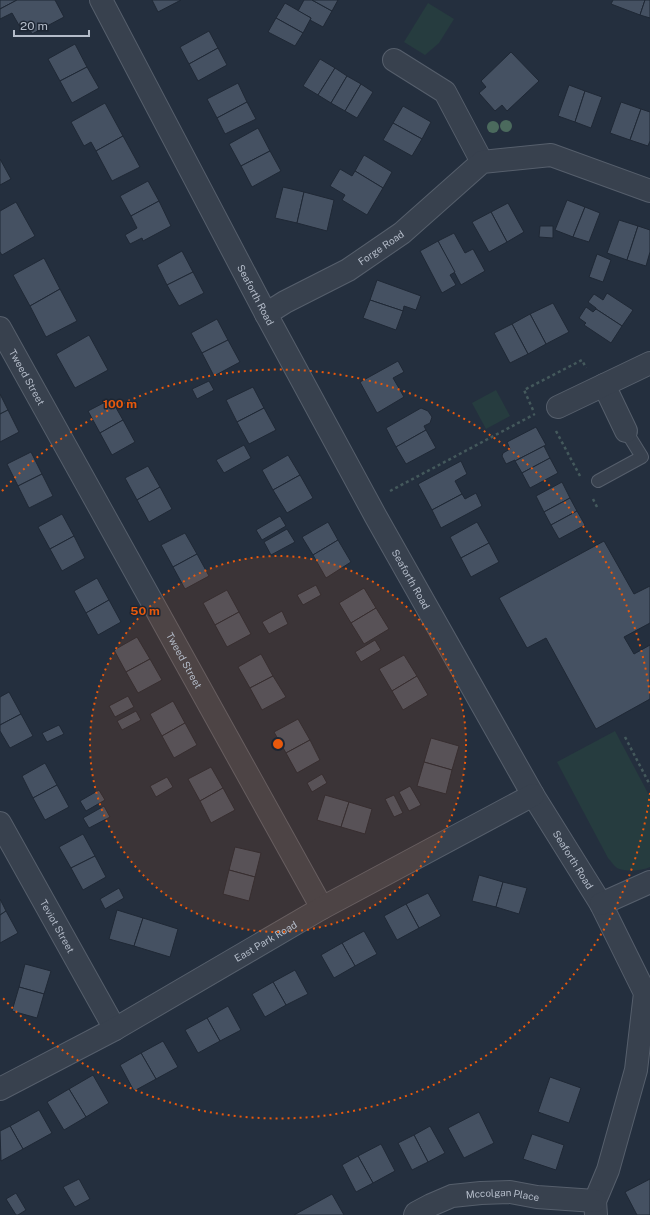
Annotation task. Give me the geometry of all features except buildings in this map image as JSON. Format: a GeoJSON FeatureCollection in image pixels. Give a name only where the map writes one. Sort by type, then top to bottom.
{"type":"FeatureCollection","features":[{"type":"Feature","properties":{"kind":"street","name":"Seaforth Road"},"geometry":{"type":"LineString","coordinates":[[101,0],[266,314],[363,493],[533,795],[601,904],[645,993],[636,1070],[608,1170],[595,1208]]}},
{"type":"Feature","properties":{"kind":"street"},"geometry":{"type":"LineString","coordinates":[[394,60],[445,92],[482,162],[551,155],[650,191]]}},
{"type":"Feature","properties":{"kind":"street","name":"Forge Road"},"geometry":{"type":"LineString","coordinates":[[266,314],[284,302],[348,270],[402,233],[482,162]]}},
{"type":"Feature","properties":{"kind":"street","name":"Tweed Street"},"geometry":{"type":"LineString","coordinates":[[0,328],[322,908]]}},
{"type":"Feature","properties":{"kind":"street"},"geometry":{"type":"LineString","coordinates":[[558,407],[650,363]]}},
{"type":"Feature","properties":{"kind":"street"},"geometry":{"type":"LineString","coordinates":[[604,385],[626,431]]}},
{"type":"Feature","properties":{"kind":"street","name":"East Park Road"},"geometry":{"type":"LineString","coordinates":[[0,1089],[116,1029],[322,908],[533,795]]}},
{"type":"Feature","properties":{"kind":"street","name":"Teviot Street"},"geometry":{"type":"LineString","coordinates":[[0,823],[116,1029]]}},
{"type":"Feature","properties":{"kind":"street"},"geometry":{"type":"LineString","coordinates":[[601,904],[650,882]]}},
{"type":"Feature","properties":{"kind":"street","name":"Mccolgan Place"},"geometry":{"type":"LineString","coordinates":[[415,1215],[431,1205],[452,1196],[481,1193],[510,1192],[595,1208]]}},
{"type":"Feature","properties":{"kind":"lane"},"geometry":{"type":"LineString","coordinates":[[598,481],[642,456],[626,431]]}},
{"type":"Feature","properties":{"kind":"path"},"geometry":{"type":"LineString","coordinates":[[363,493],[392,491],[545,409],[558,407]]}},
{"type":"Feature","properties":{"kind":"path"},"geometry":{"type":"LineString","coordinates":[[556,430],[582,479]]}},
{"type":"Feature","properties":{"kind":"path"},"geometry":{"type":"LineString","coordinates":[[592,497],[598,509]]}},
{"type":"Feature","properties":{"kind":"path"},"geometry":{"type":"LineString","coordinates":[[625,737],[650,785]]}},
{"type":"Feature","properties":{"kind":"green space"},"geometry":{"type":"Polygon","coordinates":[[[428,3],[454,19],[439,43],[425,55],[404,42],[428,3]]]}},
{"type":"Feature","properties":{"kind":"green space"},"geometry":{"type":"Polygon","coordinates":[[[496,390],[510,416],[486,429],[472,403],[496,390]]]}},
{"type":"Feature","properties":{"kind":"green space"},"geometry":{"type":"Polygon","coordinates":[[[615,731],[650,797],[650,867],[643,869],[629,870],[617,868],[608,858],[557,762],[615,731]]]}}]}
